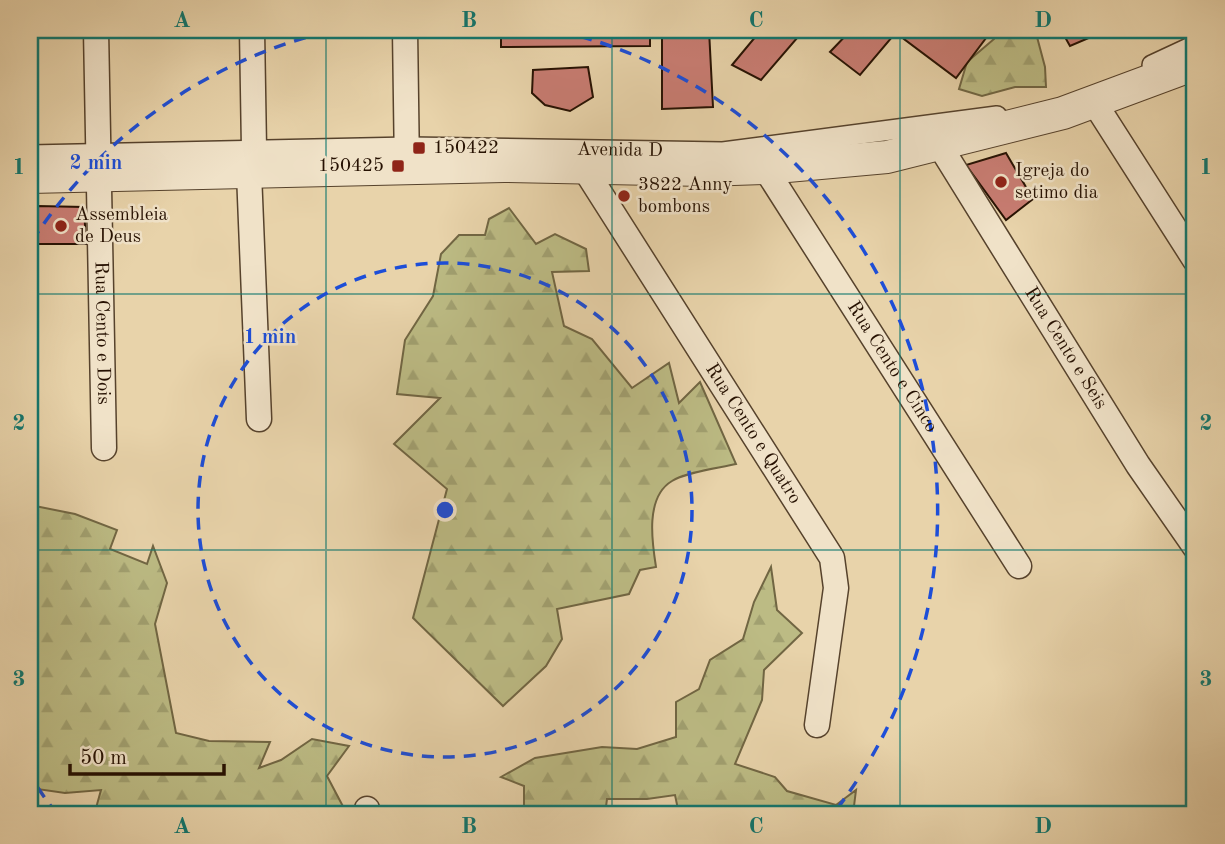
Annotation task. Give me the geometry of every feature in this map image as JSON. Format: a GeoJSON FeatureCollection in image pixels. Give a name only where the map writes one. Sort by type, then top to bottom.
{"type":"FeatureCollection","features":[{"type":"Feature","properties":{"kind":"street","name":"Rua Cento e Dois"},"geometry":{"type":"LineString","coordinates":[[96,30],[104,448]]}},
{"type":"Feature","properties":{"kind":"street"},"geometry":{"type":"LineString","coordinates":[[252,30],[252,161],[259,419]]}},
{"type":"Feature","properties":{"kind":"street"},"geometry":{"type":"LineString","coordinates":[[405,30],[408,158]]}},
{"type":"Feature","properties":{"kind":"street","name":"Avenida D"},"geometry":{"type":"LineString","coordinates":[[30,177],[99,165],[723,152],[1006,115],[1128,76],[1195,45]]}},
{"type":"Feature","properties":{"kind":"street","name":"Avenida D"},"geometry":{"type":"LineString","coordinates":[[408,158],[583,168],[765,168],[887,157],[940,146],[1094,102],[1195,64]]}},
{"type":"Feature","properties":{"kind":"street"},"geometry":{"type":"LineString","coordinates":[[1094,102],[1195,260]]}},
{"type":"Feature","properties":{"kind":"street","name":"Rua Cento e Seis"},"geometry":{"type":"LineString","coordinates":[[940,146],[1138,465],[1195,547]]}},
{"type":"Feature","properties":{"kind":"street","name":"Avenida D"},"geometry":{"type":"LineString","coordinates":[[30,155],[99,165]]}},
{"type":"Feature","properties":{"kind":"street","name":"Rua Cento e Quatro"},"geometry":{"type":"LineString","coordinates":[[583,168],[832,558],[836,588],[817,725]]}},
{"type":"Feature","properties":{"kind":"street","name":"Rua Cento e Cinco"},"geometry":{"type":"LineString","coordinates":[[765,168],[1019,566]]}},
{"type":"Feature","properties":{"kind":"green space"},"geometry":{"type":"Polygon","coordinates":[[[995,30],[1037,37],[1045,67],[1046,87],[1015,87],[982,96],[959,89],[967,62],[994,39],[995,30]]]}},
{"type":"Feature","properties":{"kind":"green space"},"geometry":{"type":"Polygon","coordinates":[[[509,208],[536,244],[555,234],[586,249],[589,271],[552,272],[564,326],[592,339],[632,388],[669,363],[679,403],[700,382],[736,464],[686,475],[663,488],[652,521],[656,567],[640,570],[629,594],[557,609],[562,639],[546,666],[503,706],[413,618],[447,489],[394,444],[440,398],[397,394],[405,340],[433,296],[441,254],[459,235],[485,235],[489,219],[509,208]]]}},
{"type":"Feature","properties":{"kind":"green space"},"geometry":{"type":"Polygon","coordinates":[[[30,505],[75,514],[117,530],[110,549],[147,564],[153,546],[167,583],[155,624],[176,733],[209,741],[270,742],[259,768],[281,760],[312,739],[349,746],[327,776],[347,814],[113,814],[96,808],[101,790],[65,793],[30,788],[30,505]]]}},
{"type":"Feature","properties":{"kind":"green space"},"geometry":{"type":"Polygon","coordinates":[[[771,567],[777,610],[802,633],[764,670],[762,700],[735,764],[775,777],[787,791],[836,805],[856,790],[853,814],[679,814],[675,795],[647,799],[607,799],[605,814],[524,814],[524,786],[501,777],[535,758],[602,747],[637,749],[676,737],[676,702],[699,689],[710,660],[743,639],[754,602],[771,567]]]}},
{"type":"Feature","properties":{"kind":"building"},"geometry":{"type":"Polygon","coordinates":[[[501,30],[650,30],[650,46],[501,47],[501,30]]]}},
{"type":"Feature","properties":{"kind":"building"},"geometry":{"type":"Polygon","coordinates":[[[662,30],[709,30],[713,107],[662,109],[662,30]]]}},
{"type":"Feature","properties":{"kind":"building"},"geometry":{"type":"Polygon","coordinates":[[[761,30],[804,30],[761,80],[732,65],[761,30]]]}},
{"type":"Feature","properties":{"kind":"building"},"geometry":{"type":"Polygon","coordinates":[[[851,30],[898,30],[860,75],[830,52],[851,30]]]}},
{"type":"Feature","properties":{"kind":"building"},"geometry":{"type":"Polygon","coordinates":[[[912,30],[992,30],[956,78],[904,39],[912,30]]]}},
{"type":"Feature","properties":{"kind":"building"},"geometry":{"type":"Polygon","coordinates":[[[1061,30],[1087,30],[1091,37],[1070,46],[1061,30]]]}},
{"type":"Feature","properties":{"kind":"building"},"geometry":{"type":"Polygon","coordinates":[[[588,67],[593,97],[570,111],[545,105],[532,93],[533,70],[588,67]]]}},
{"type":"Feature","properties":{"kind":"building","name":"Igreja do setimo dia"},"geometry":{"type":"Polygon","coordinates":[[[1006,153],[1033,199],[1006,220],[966,165],[1006,153]]]}},
{"type":"Feature","properties":{"kind":"building","name":"Assembleia de Deus"},"geometry":{"type":"Polygon","coordinates":[[[37,206],[84,207],[86,244],[36,244],[37,206]]]}},
{"type":"Feature","properties":{"kind":"building"},"geometry":{"type":"Polygon","coordinates":[[[37,206],[36,244],[30,245],[30,207],[37,206]]]}},
{"type":"Feature","properties":{"kind":"place","name":"150422"},"geometry":{"type":"Point","coordinates":[419,148]}},
{"type":"Feature","properties":{"kind":"place","name":"150425"},"geometry":{"type":"Point","coordinates":[398,166]}},
{"type":"Feature","properties":{"kind":"place","name":"Igreja do setimo dia"},"geometry":{"type":"Point","coordinates":[1001,182]}},
{"type":"Feature","properties":{"kind":"place","name":"3822 Anny bombons"},"geometry":{"type":"Point","coordinates":[624,196]}},
{"type":"Feature","properties":{"kind":"place","name":"Assembleia de Deus"},"geometry":{"type":"Point","coordinates":[61,226]}}]}
